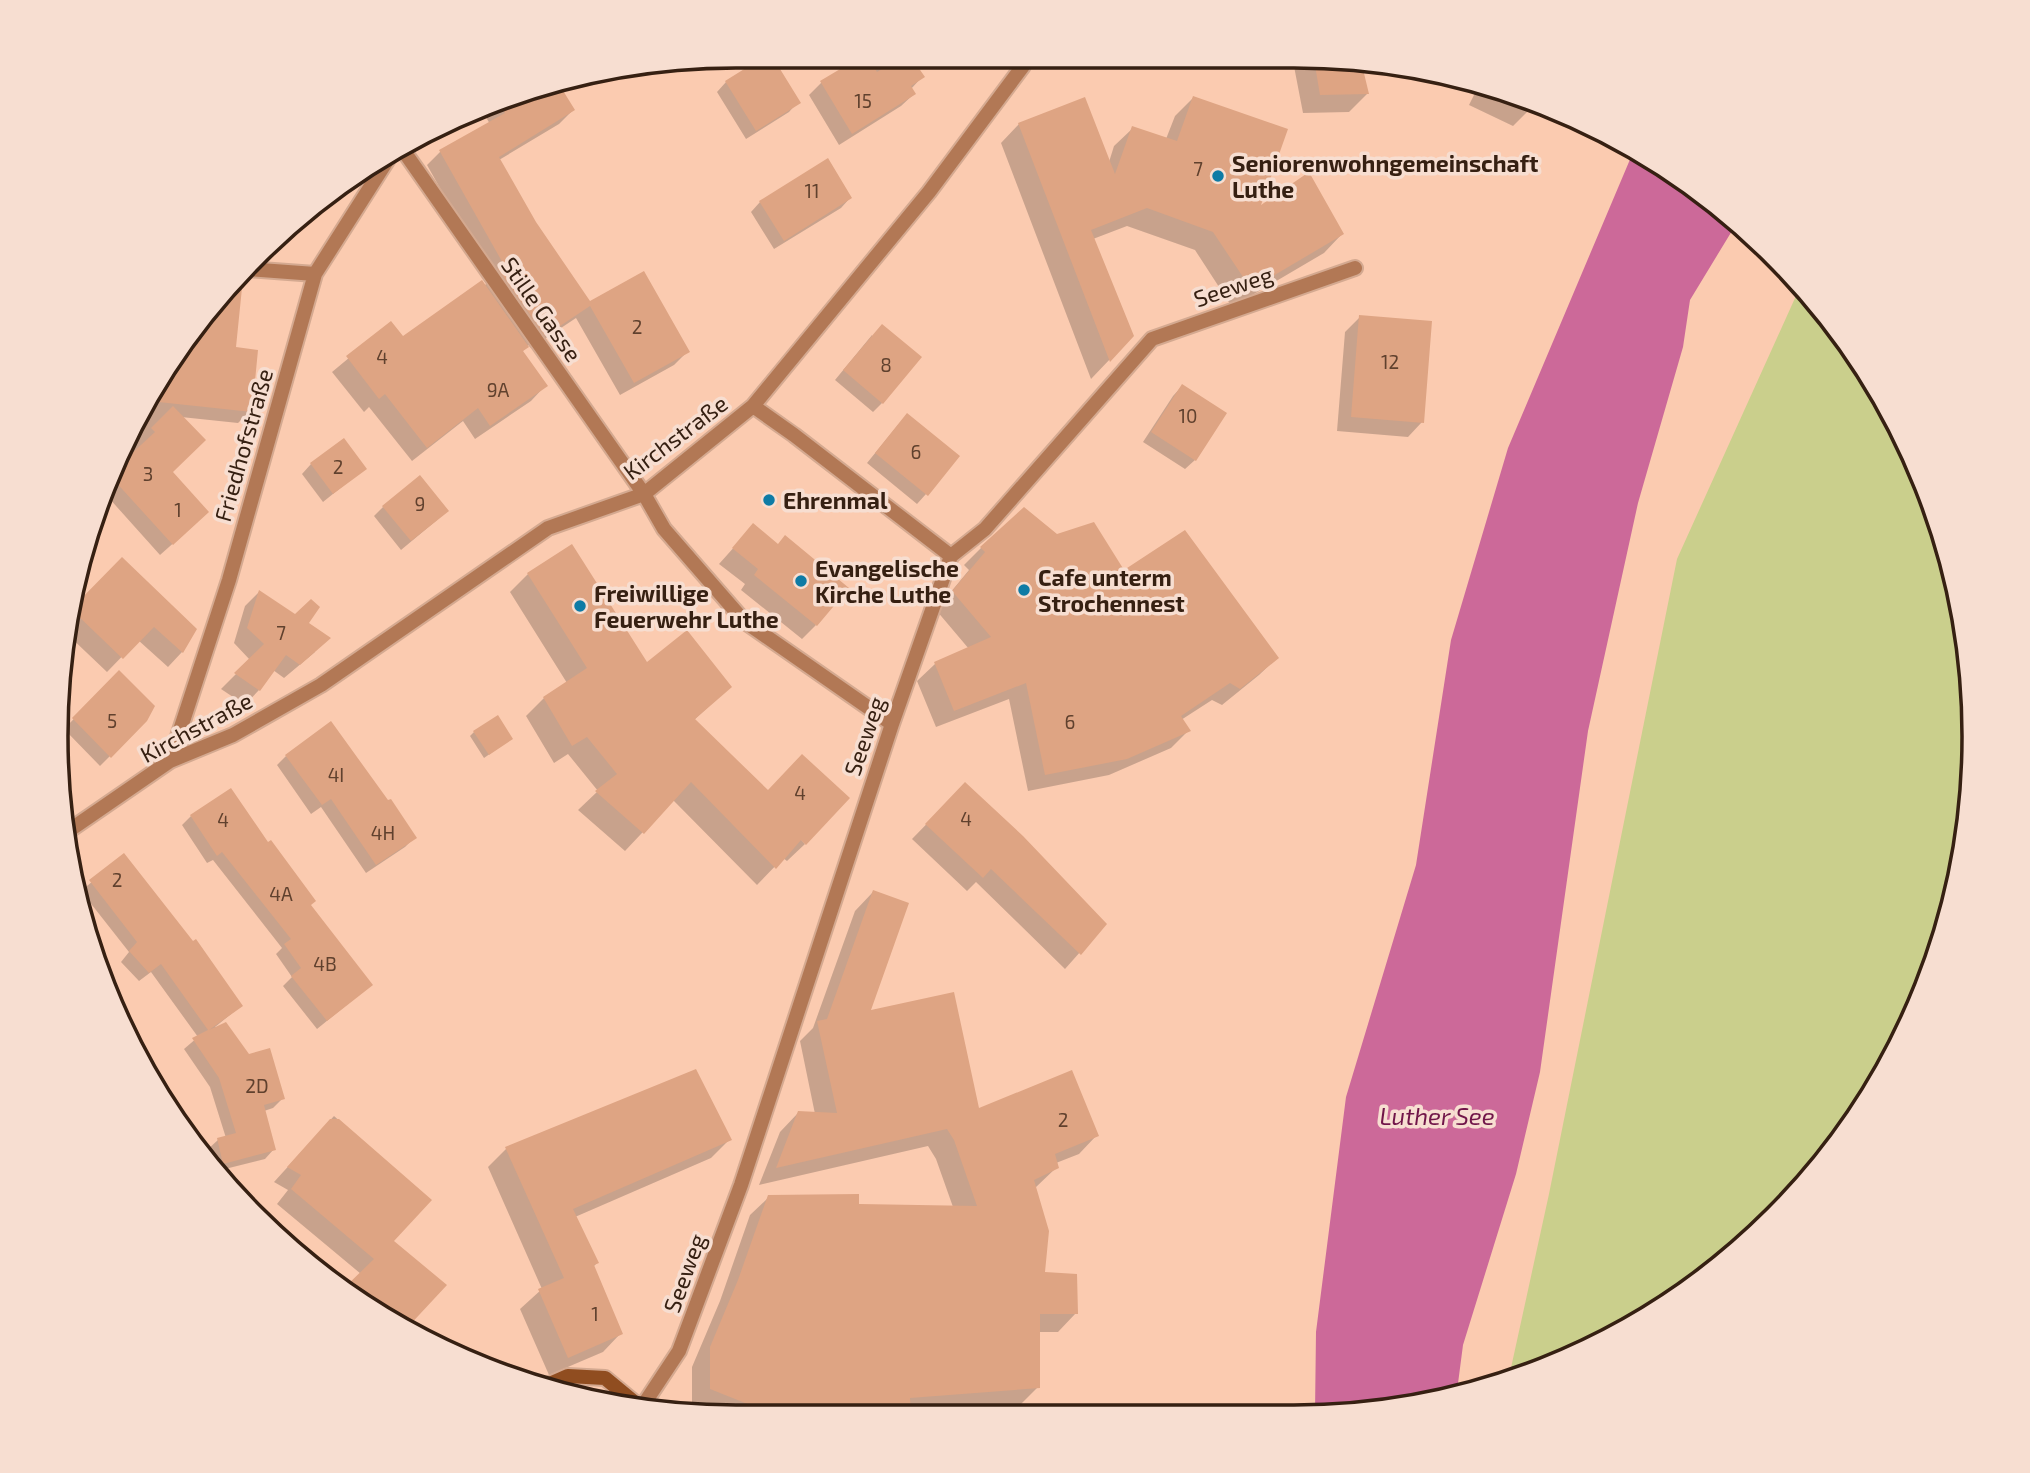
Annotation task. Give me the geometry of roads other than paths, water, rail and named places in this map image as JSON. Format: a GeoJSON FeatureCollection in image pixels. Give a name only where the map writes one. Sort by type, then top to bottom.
{"type":"FeatureCollection","features":[{"type":"Feature","properties":{"kind":"street","name":"Kirchstraße"},"geometry":{"type":"LineString","coordinates":[[74,827],[170,761],[233,735],[321,685],[548,528],[644,494],[753,406],[929,192],[1022,68]]}},
{"type":"Feature","properties":{"kind":"street","name":"Stille Gasse"},"geometry":{"type":"LineString","coordinates":[[408,155],[644,494],[664,530],[744,621],[892,724]]}},
{"type":"Feature","properties":{"kind":"street","name":"Friedhofstraße"},"geometry":{"type":"LineString","coordinates":[[170,761],[229,580],[315,274],[380,172]]}},
{"type":"Feature","properties":{"kind":"street","name":"Seeweg"},"geometry":{"type":"LineString","coordinates":[[647,1399],[679,1351],[741,1185],[892,724],[951,556],[985,529],[1152,339],[1354,268]]}},
{"type":"Feature","properties":{"kind":"street"},"geometry":{"type":"LineString","coordinates":[[259,270],[315,274]]}},
{"type":"Feature","properties":{"kind":"street"},"geometry":{"type":"LineString","coordinates":[[753,406],[951,556]]}},
{"type":"Feature","properties":{"kind":"street"},"geometry":{"type":"LineString","coordinates":[[558,1380],[568,1376],[605,1378],[627,1395]]}},
{"type":"Feature","properties":{"kind":"water","name":"Luther See"},"geometry":{"type":"Polygon","coordinates":[[[1630,159],[1700,206],[1731,232],[1690,300],[1683,347],[1638,503],[1588,731],[1540,1072],[1516,1174],[1463,1345],[1458,1384],[1381,1399],[1315,1404],[1316,1332],[1346,1097],[1416,865],[1451,640],[1508,448],[1630,159]]]}},
{"type":"Feature","properties":{"kind":"place","name":"Seniorenwohngemeinschaft Luthe"},"geometry":{"type":"Point","coordinates":[1218,176]}},
{"type":"Feature","properties":{"kind":"place","name":"Ehrenmal"},"geometry":{"type":"Point","coordinates":[769,500]}},
{"type":"Feature","properties":{"kind":"place","name":"Evangelische Kirche Luthe"},"geometry":{"type":"Point","coordinates":[801,581]}},
{"type":"Feature","properties":{"kind":"place","name":"Cafe unterm Strochennest"},"geometry":{"type":"Point","coordinates":[1024,590]}},
{"type":"Feature","properties":{"kind":"place","name":"Freiwillige Feuerwehr Luthe"},"geometry":{"type":"Point","coordinates":[580,606]}}]}
